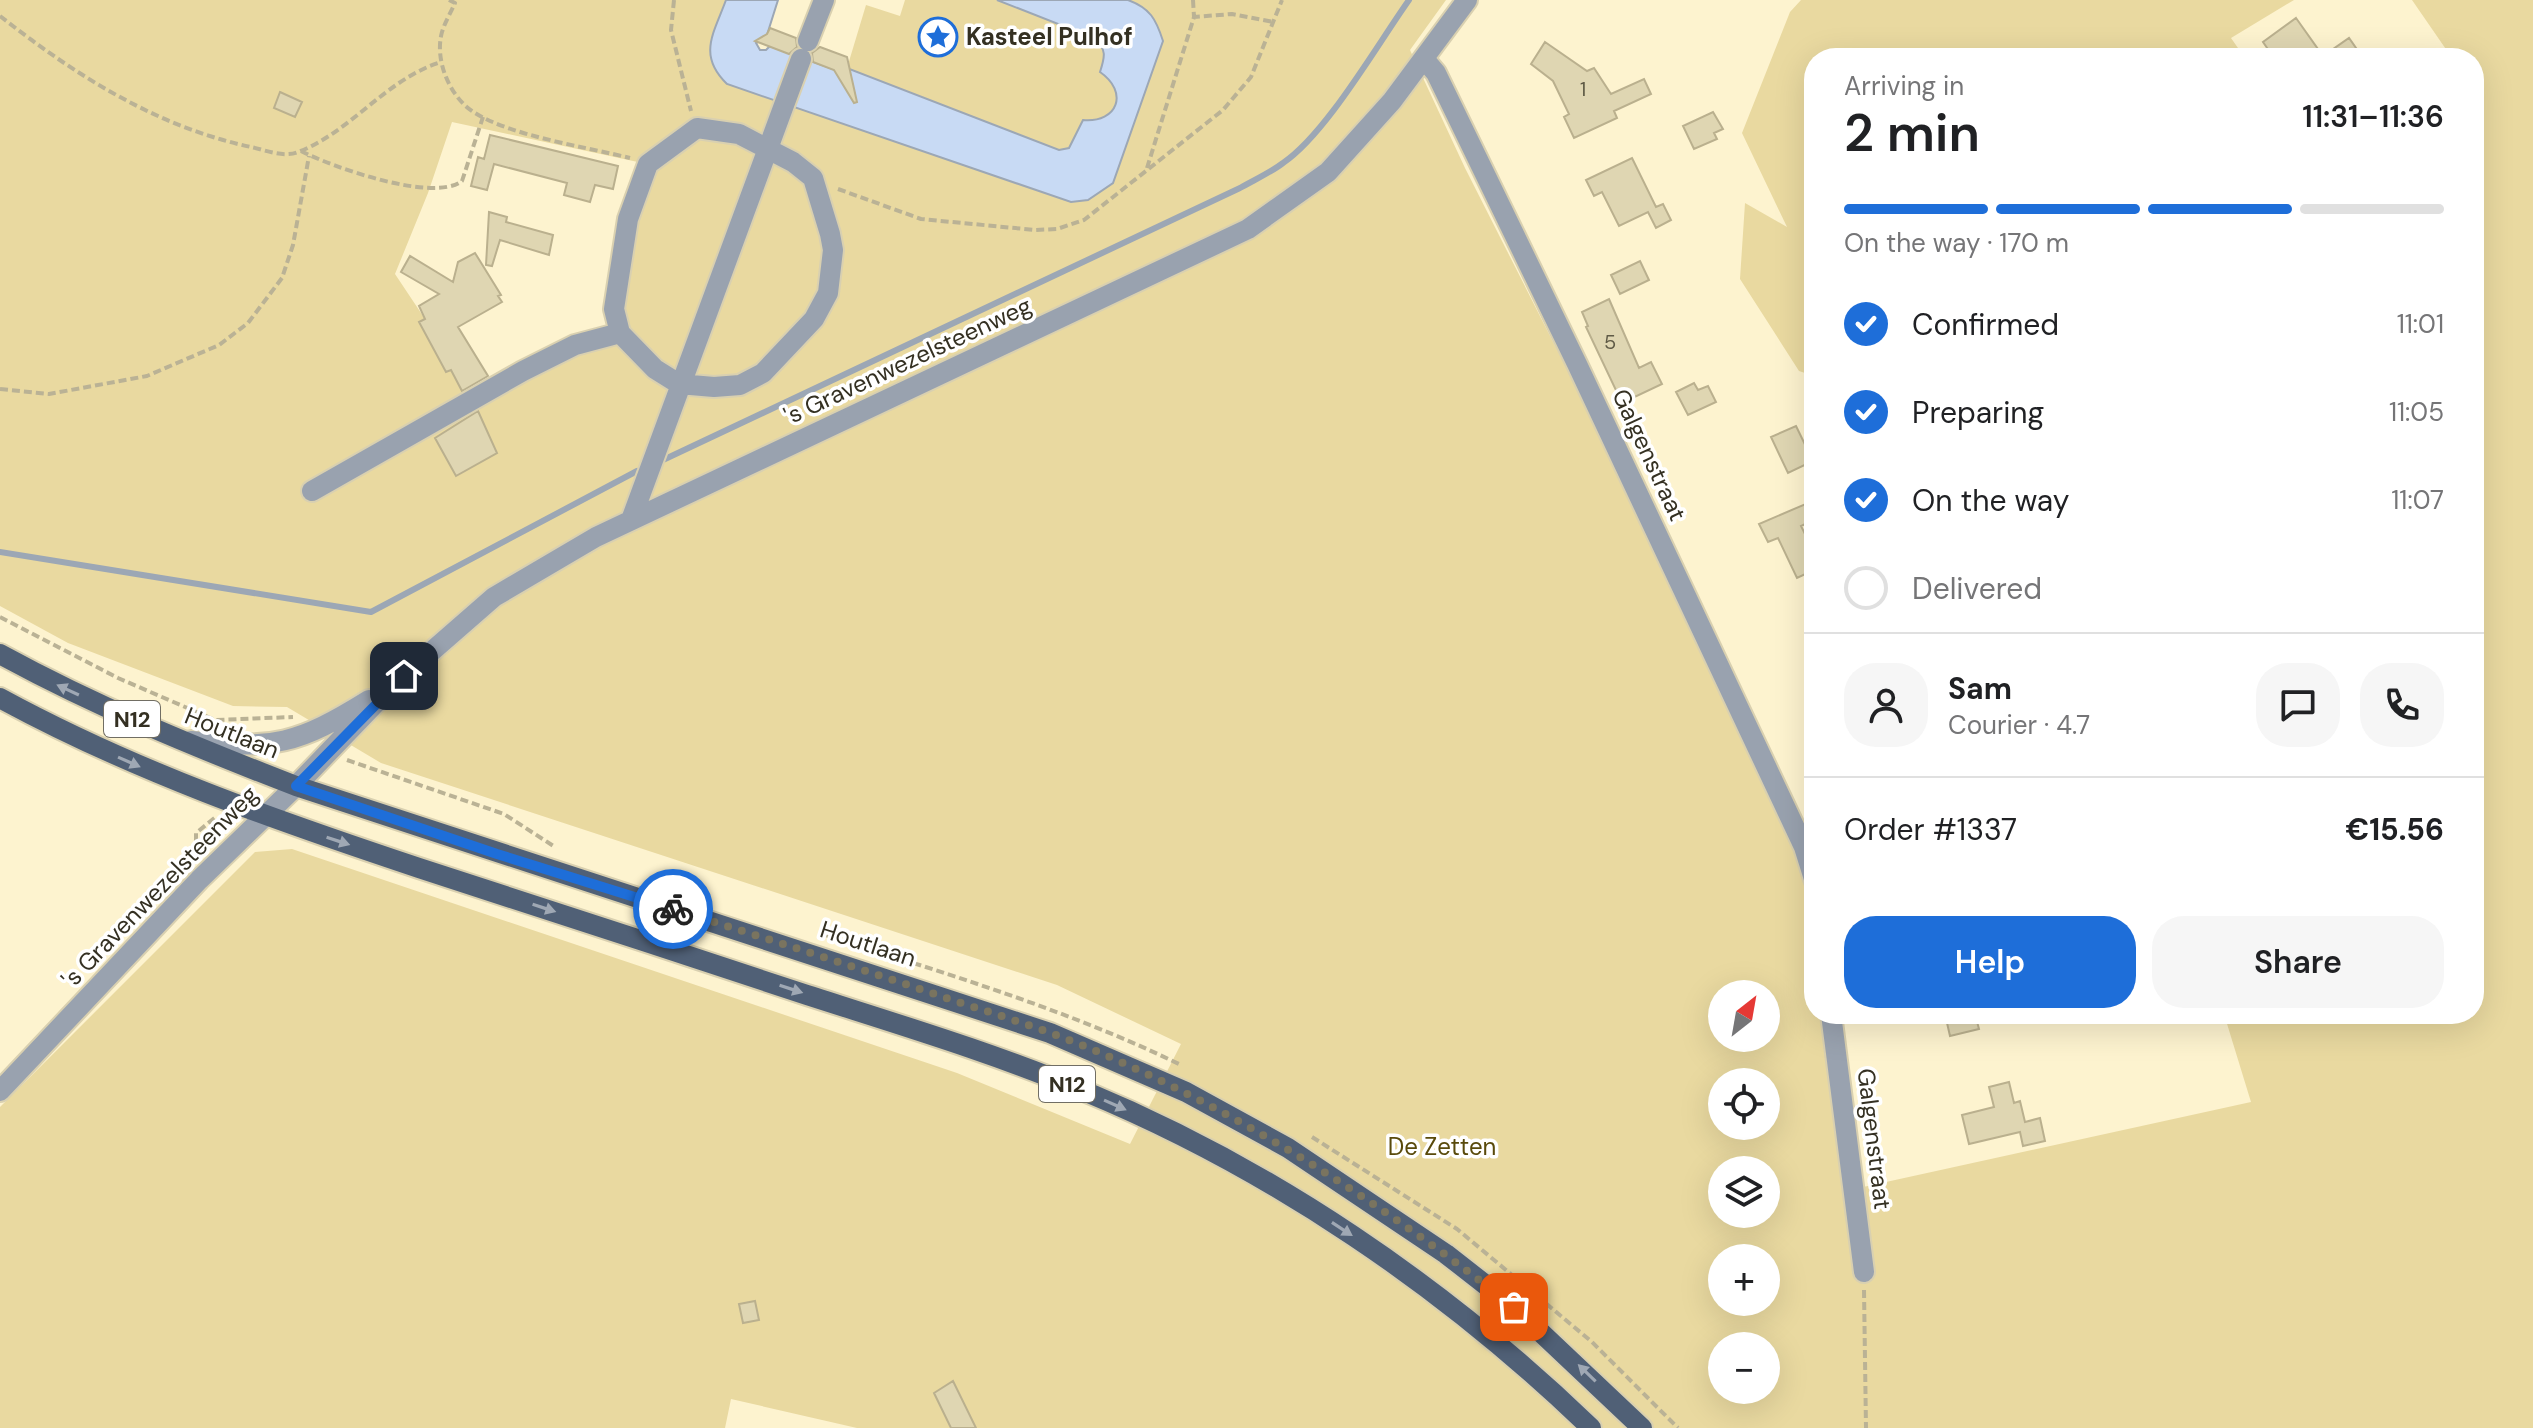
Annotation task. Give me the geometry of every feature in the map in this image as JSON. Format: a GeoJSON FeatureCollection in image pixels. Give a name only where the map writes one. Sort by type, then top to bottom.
{"type":"FeatureCollection","features":[{"type":"Feature","properties":{"kind":"main road","name":"Houtlaan"},"geometry":{"type":"LineString","coordinates":[[0,654],[51,682],[177,740],[296,786],[1037,1028],[1186,1092],[1288,1148],[1446,1254],[1514,1307],[1642,1428]]}},
{"type":"Feature","properties":{"kind":"main road","name":"N12"},"geometry":{"type":"LineString","coordinates":[[0,698],[58,730],[264,817],[967,1047],[1085,1091],[1167,1129],[1332,1222],[1424,1285],[1491,1338],[1591,1428]]}},
{"type":"Feature","properties":{"kind":"street"},"geometry":{"type":"LineString","coordinates":[[631,520],[824,0]]}},
{"type":"Feature","properties":{"kind":"street","name":"'s Gravenwezelsteenweg"},"geometry":{"type":"LineString","coordinates":[[0,1091],[199,880],[296,786],[392,686],[494,597],[596,537],[1248,229],[1328,172],[1366,132],[1425,60],[1467,0]]}},
{"type":"Feature","properties":{"kind":"street","name":"Galgenstraat"},"geometry":{"type":"LineString","coordinates":[[1425,60],[1436,73],[1577,364],[1804,847]]}},
{"type":"Feature","properties":{"kind":"street"},"geometry":{"type":"LineString","coordinates":[[697,128],[719,129],[769,147],[813,178],[833,250],[828,293],[814,319],[770,367],[740,385],[714,387],[679,384],[655,369],[620,333],[614,309],[622,248],[636,191],[648,164],[697,128]]}},
{"type":"Feature","properties":{"kind":"street"},"geometry":{"type":"LineString","coordinates":[[312,491],[523,371],[575,345],[620,333]]}},
{"type":"Feature","properties":{"kind":"street","name":"'s Gravenwezelsteenweg"},"geometry":{"type":"LineString","coordinates":[[177,740],[251,745],[303,737],[392,686]]}},
{"type":"Feature","properties":{"kind":"street","name":"Galgenstraat"},"geometry":{"type":"LineString","coordinates":[[1832,1024],[1864,1272]]}},
{"type":"Feature","properties":{"kind":"path"},"geometry":{"type":"LineString","coordinates":[[449,0],[456,2],[442,33],[441,62],[453,93],[474,113],[507,127],[648,164]]}},
{"type":"Feature","properties":{"kind":"path"},"geometry":{"type":"LineString","coordinates":[[674,0],[671,30],[674,50],[697,128]]}},
{"type":"Feature","properties":{"kind":"path"},"geometry":{"type":"LineString","coordinates":[[1146,170],[1194,17],[1193,0]]}},
{"type":"Feature","properties":{"kind":"path"},"geometry":{"type":"LineString","coordinates":[[813,178],[921,219],[1046,229],[1084,220],[1223,110],[1251,77],[1282,0]]}},
{"type":"Feature","properties":{"kind":"path"},"geometry":{"type":"LineString","coordinates":[[1194,17],[1232,14],[1275,22]]}},
{"type":"Feature","properties":{"kind":"path"},"geometry":{"type":"LineString","coordinates":[[0,16],[109,93],[171,123],[236,144],[285,154],[300,151],[420,69],[441,62]]}},
{"type":"Feature","properties":{"kind":"path"},"geometry":{"type":"LineString","coordinates":[[300,151],[416,188],[453,188],[462,181],[483,117]]}},
{"type":"Feature","properties":{"kind":"path"},"geometry":{"type":"LineString","coordinates":[[0,389],[49,394],[147,376],[219,345],[248,323],[282,278],[293,245],[309,156]]}},
{"type":"Feature","properties":{"kind":"path"},"geometry":{"type":"LineString","coordinates":[[0,617],[93,666],[215,720],[289,715],[300,725],[303,737]]}},
{"type":"Feature","properties":{"kind":"path"},"geometry":{"type":"LineString","coordinates":[[80,973],[196,848],[196,833],[233,804]]}},
{"type":"Feature","properties":{"kind":"path"},"geometry":{"type":"LineString","coordinates":[[1864,1272],[1866,1428]]}},
{"type":"Feature","properties":{"kind":"green space","name":"De Zetten"},"geometry":{"type":"Polygon","coordinates":[[[0,0],[726,0],[713,33],[710,53],[712,63],[727,84],[1071,202],[1163,41],[1151,16],[1128,0],[1446,0],[1410,50],[1465,168],[1577,389],[1792,844],[1804,880],[1804,1024],[1822,1024],[1845,1191],[2251,1102],[2227,1024],[2484,1024],[2484,48],[2445,48],[2412,0],[2533,0],[2533,1428],[857,1428],[731,1399],[725,1428],[0,1428],[0,1107],[255,852],[292,849],[957,1073],[1130,1144],[1181,1044],[1057,985],[381,763],[287,707],[233,706],[68,643],[0,606],[0,0]],[[452,122],[428,193],[395,274],[425,319],[419,322],[446,372],[451,370],[463,393],[620,333],[614,309],[647,164],[452,122]]]}},
{"type":"Feature","properties":{"kind":"green space"},"geometry":{"type":"Polygon","coordinates":[[[905,0],[997,0],[1094,38],[1103,50],[1100,72],[1114,88],[1116,104],[1104,117],[1083,121],[1069,148],[1059,150],[847,68],[866,5],[900,16],[905,0]]]}},
{"type":"Feature","properties":{"kind":"green space"},"geometry":{"type":"Polygon","coordinates":[[[1801,0],[2294,0],[2231,38],[2238,48],[1804,48],[1804,373],[1799,371],[1740,279],[1745,203],[1787,227],[1742,133],[1790,12],[1801,0]]]}},
{"type":"Feature","properties":{"kind":"water"},"geometry":{"type":"Polygon","coordinates":[[[726,0],[778,0],[766,38],[756,43],[760,50],[770,46],[838,71],[847,68],[1059,150],[1069,148],[1083,120],[1104,117],[1116,105],[1114,88],[1100,72],[1103,50],[1094,38],[997,0],[1128,0],[1151,15],[1163,41],[1113,183],[1088,200],[1071,202],[727,84],[712,63],[710,53],[713,33],[726,0]]]}},
{"type":"Feature","properties":{"kind":"building"},"geometry":{"type":"Polygon","coordinates":[[[2296,18],[2317,48],[2267,48],[2263,42],[2296,18]]]}},
{"type":"Feature","properties":{"kind":"building"},"geometry":{"type":"Polygon","coordinates":[[[770,28],[796,38],[797,47],[789,54],[755,41],[767,34],[770,28]]]}},
{"type":"Feature","properties":{"kind":"building"},"geometry":{"type":"Polygon","coordinates":[[[2349,38],[2356,48],[2335,48],[2349,38]]]}},
{"type":"Feature","properties":{"kind":"building"},"geometry":{"type":"Polygon","coordinates":[[[1545,42],[1587,71],[1594,68],[1611,94],[1644,79],[1651,94],[1614,111],[1617,118],[1574,138],[1564,117],[1569,114],[1553,81],[1531,64],[1545,42]]]}},
{"type":"Feature","properties":{"kind":"building"},"geometry":{"type":"Polygon","coordinates":[[[820,47],[847,57],[857,102],[854,103],[834,70],[813,62],[812,53],[820,47]]]}},
{"type":"Feature","properties":{"kind":"building"},"geometry":{"type":"Polygon","coordinates":[[[280,92],[302,102],[295,117],[274,108],[280,92]]]}},
{"type":"Feature","properties":{"kind":"building"},"geometry":{"type":"Polygon","coordinates":[[[1713,112],[1723,129],[1714,133],[1717,139],[1694,149],[1683,126],[1713,112]]]}},
{"type":"Feature","properties":{"kind":"building"},"geometry":{"type":"Polygon","coordinates":[[[490,135],[618,166],[613,189],[595,185],[590,202],[564,195],[567,183],[494,164],[487,190],[471,186],[478,157],[484,159],[490,135]]]}},
{"type":"Feature","properties":{"kind":"building"},"geometry":{"type":"Polygon","coordinates":[[[1632,158],[1656,207],[1663,204],[1671,220],[1656,228],[1648,212],[1619,226],[1602,192],[1594,196],[1586,180],[1632,158]]]}},
{"type":"Feature","properties":{"kind":"building"},"geometry":{"type":"Polygon","coordinates":[[[489,212],[507,217],[506,222],[553,235],[549,255],[500,240],[492,266],[486,265],[489,212]]]}},
{"type":"Feature","properties":{"kind":"building"},"geometry":{"type":"Polygon","coordinates":[[[475,253],[501,295],[498,296],[502,302],[458,327],[488,376],[462,391],[451,370],[446,372],[419,322],[425,319],[419,306],[439,294],[401,272],[410,256],[453,282],[458,262],[475,253]]]}},
{"type":"Feature","properties":{"kind":"building"},"geometry":{"type":"Polygon","coordinates":[[[1640,261],[1649,280],[1620,294],[1611,275],[1640,261]]]}},
{"type":"Feature","properties":{"kind":"building"},"geometry":{"type":"Polygon","coordinates":[[[1609,299],[1639,368],[1651,362],[1662,384],[1622,403],[1582,312],[1609,299]]]}},
{"type":"Feature","properties":{"kind":"building"},"geometry":{"type":"Polygon","coordinates":[[[1694,383],[1698,390],[1708,386],[1716,402],[1688,415],[1676,392],[1694,383]]]}},
{"type":"Feature","properties":{"kind":"building"},"geometry":{"type":"Polygon","coordinates":[[[478,411],[497,453],[456,476],[435,438],[478,411]]]}},
{"type":"Feature","properties":{"kind":"building"},"geometry":{"type":"Polygon","coordinates":[[[1796,426],[1804,442],[1804,465],[1788,473],[1771,437],[1796,426]]]}},
{"type":"Feature","properties":{"kind":"building"},"geometry":{"type":"Polygon","coordinates":[[[1804,505],[1804,525],[1801,526],[1804,532],[1804,575],[1797,578],[1778,538],[1768,542],[1759,524],[1804,505]]]}},
{"type":"Feature","properties":{"kind":"building"},"geometry":{"type":"Polygon","coordinates":[[[1947,1024],[1978,1024],[1979,1029],[1950,1036],[1947,1024]]]}},
{"type":"Feature","properties":{"kind":"building"},"geometry":{"type":"Polygon","coordinates":[[[2009,1082],[2014,1103],[2020,1101],[2025,1122],[2040,1118],[2045,1141],[2023,1146],[2020,1132],[1969,1144],[1962,1115],[1994,1107],[1989,1087],[2009,1082]]]}},
{"type":"Feature","properties":{"kind":"building"},"geometry":{"type":"Polygon","coordinates":[[[755,1301],[759,1320],[743,1323],[739,1304],[755,1301]]]}},
{"type":"Feature","properties":{"kind":"building"},"geometry":{"type":"Polygon","coordinates":[[[953,1381],[976,1428],[951,1428],[934,1393],[953,1381]]]}},
{"type":"Feature","properties":{"kind":"waterway"},"geometry":{"type":"LineString","coordinates":[[663,460],[1273,170],[1299,150],[1333,111],[1409,0]]}},
{"type":"Feature","properties":{"kind":"waterway"},"geometry":{"type":"LineString","coordinates":[[0,552],[371,612],[637,471]]}},
{"type":"Feature","properties":{"kind":"way so far"},"geometry":{"type":"LineString","coordinates":[[673,909],[1050,1033],[1186,1092],[1288,1148],[1374,1203],[1514,1307]]}},
{"type":"Feature","properties":{"kind":"place","name":"Kasteel Pulhof"},"geometry":{"type":"Point","coordinates":[938,37]}},
{"type":"Feature","properties":{"kind":"route"},"geometry":{"type":"LineString","coordinates":[[404,676],[296,786],[673,909]]}}]}
